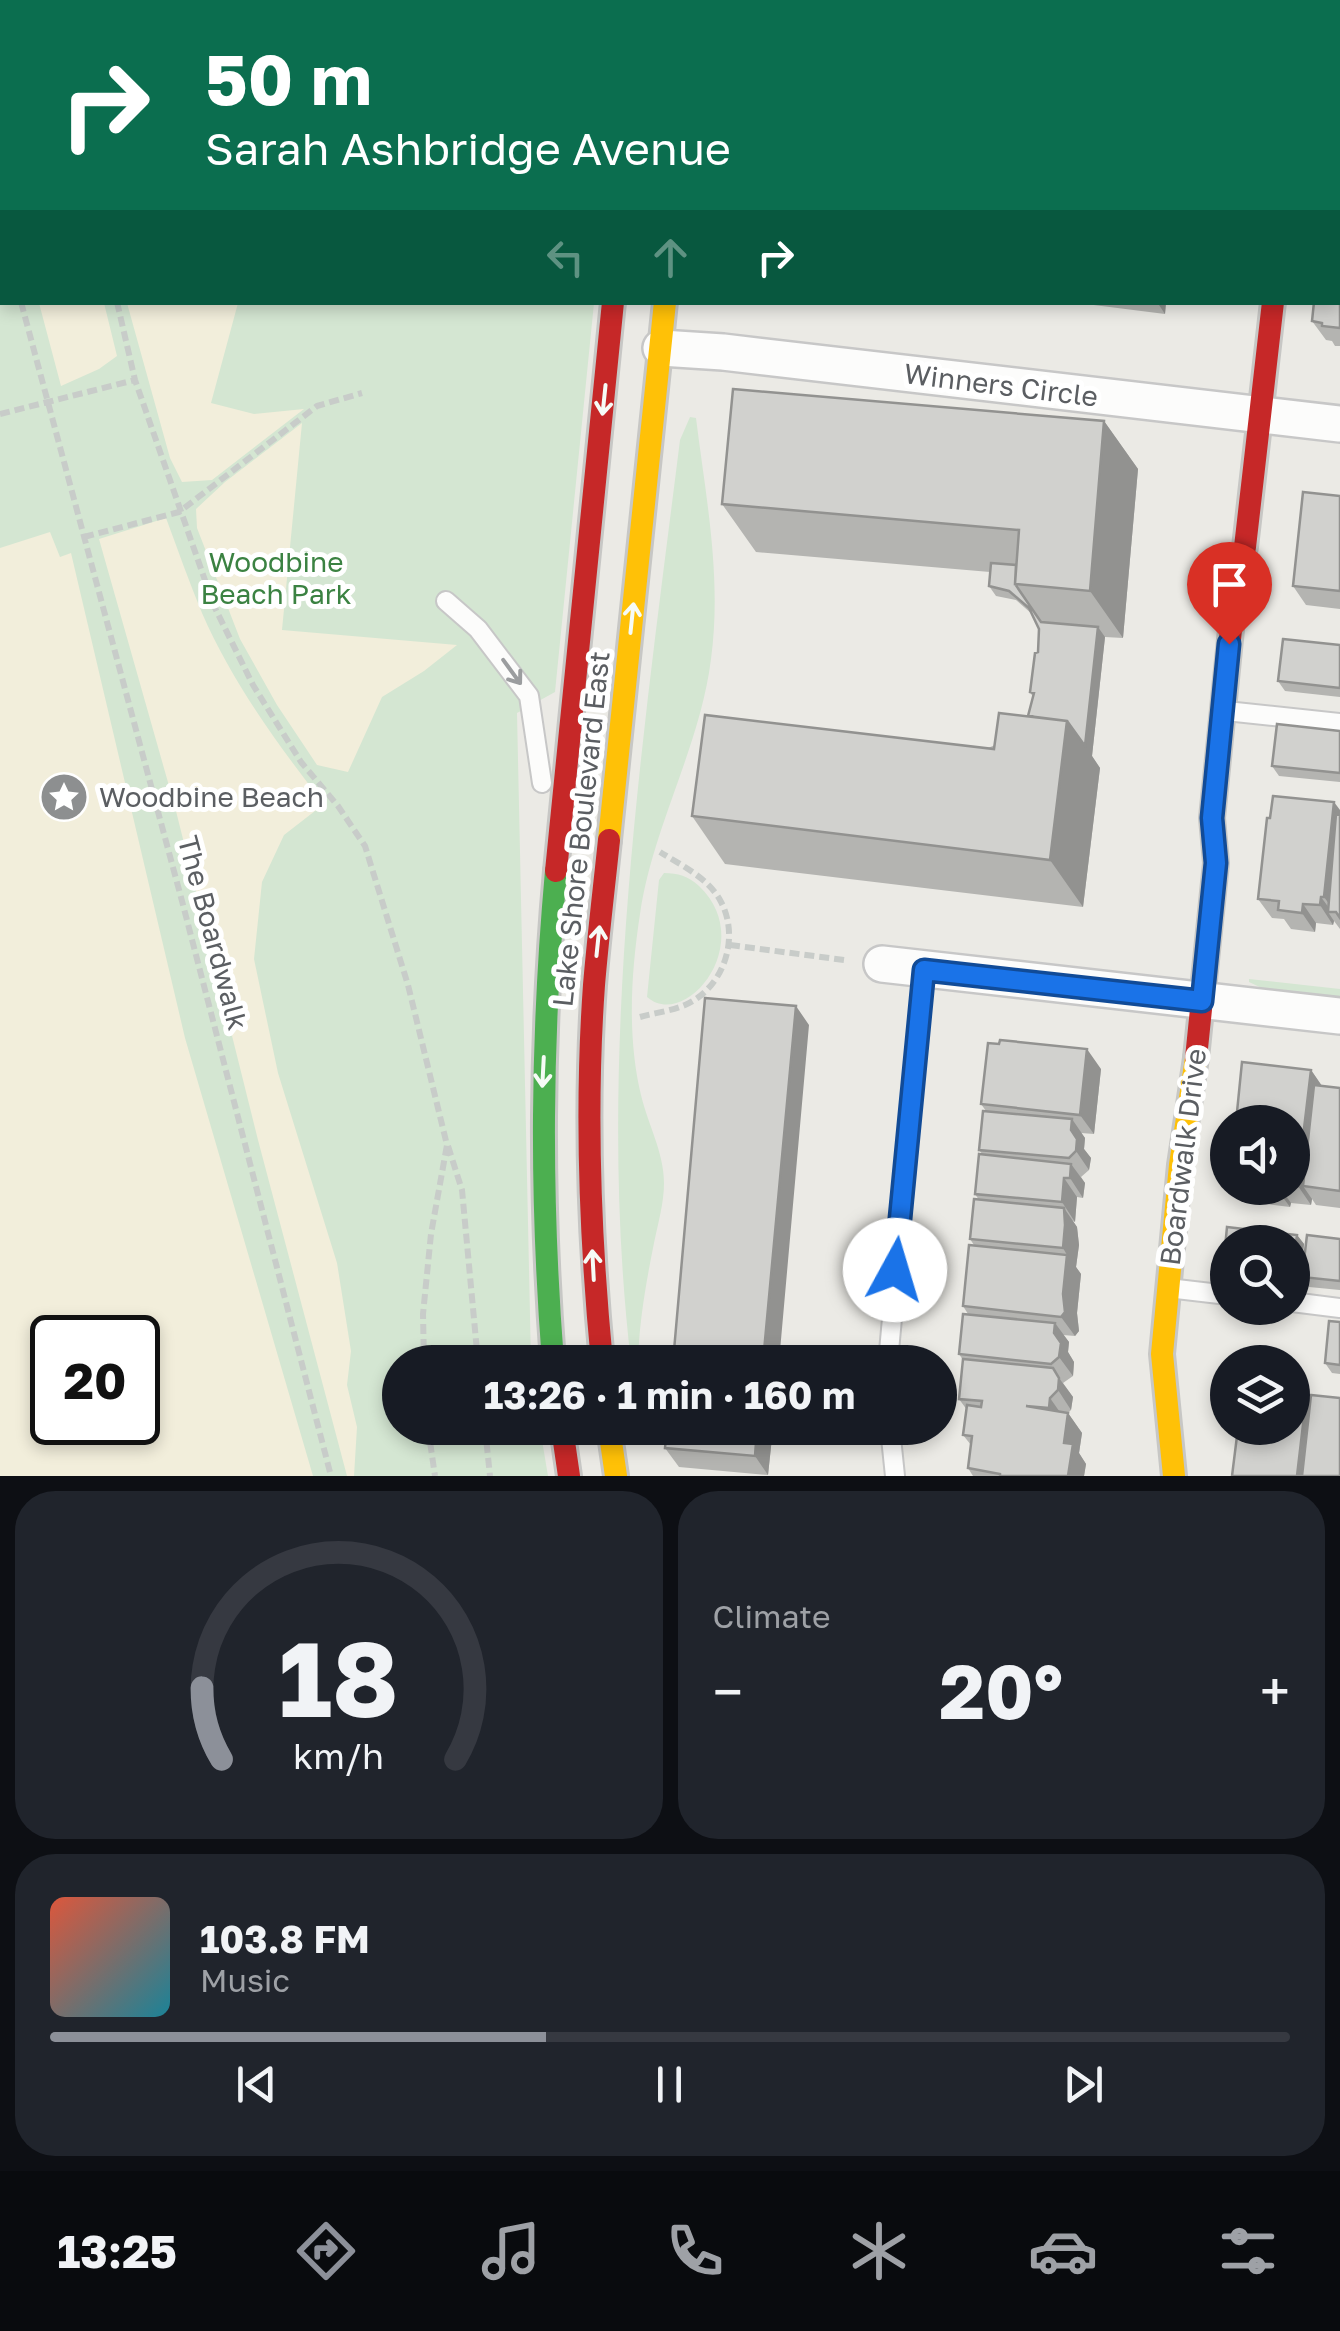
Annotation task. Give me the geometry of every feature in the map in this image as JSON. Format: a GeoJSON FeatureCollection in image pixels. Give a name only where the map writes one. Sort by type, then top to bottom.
{"type":"FeatureCollection","features":[{"type":"Feature","properties":{"kind":"main road","name":"Lake Shore Boulevard East"},"geometry":{"type":"LineString","coordinates":[[552,1345],[545,1257],[542,1092],[555,872],[614,305]]}},
{"type":"Feature","properties":{"kind":"main road","name":"Lake Shore Boulevard East"},"geometry":{"type":"LineString","coordinates":[[600,1345],[592,1252],[590,1093],[594,986],[665,305]]}},
{"type":"Feature","properties":{"kind":"main road","name":"Boardwalk Drive"},"geometry":{"type":"LineString","coordinates":[[1174,1476],[1164,1399],[1167,1288],[1216,863],[1212,818],[1236,580],[1245,546],[1273,305]]}},
{"type":"Feature","properties":{"kind":"main road"},"geometry":{"type":"LineString","coordinates":[[564,1445],[568,1476]]}},
{"type":"Feature","properties":{"kind":"main road"},"geometry":{"type":"LineString","coordinates":[[611,1445],[616,1476]]}},
{"type":"Feature","properties":{"kind":"street","name":"Winners Circle"},"geometry":{"type":"LineString","coordinates":[[661,348],[1340,424]]}},
{"type":"Feature","properties":{"kind":"street"},"geometry":{"type":"LineString","coordinates":[[882,964],[1340,1016]]}},
{"type":"Feature","properties":{"kind":"lane"},"geometry":{"type":"LineString","coordinates":[[446,601],[478,629],[529,696],[555,872]]}},
{"type":"Feature","properties":{"kind":"lane"},"geometry":{"type":"LineString","coordinates":[[1222,711],[1340,723]]}},
{"type":"Feature","properties":{"kind":"lane"},"geometry":{"type":"LineString","coordinates":[[890,1345],[924,970]]}},
{"type":"Feature","properties":{"kind":"lane"},"geometry":{"type":"LineString","coordinates":[[1167,1288],[1210,1293]]}},
{"type":"Feature","properties":{"kind":"lane"},"geometry":{"type":"LineString","coordinates":[[1310,1304],[1340,1308]]}},
{"type":"Feature","properties":{"kind":"lane"},"geometry":{"type":"LineString","coordinates":[[892,1445],[896,1476]]}},
{"type":"Feature","properties":{"kind":"path","name":"The Boardwalk"},"geometry":{"type":"LineString","coordinates":[[23,305],[331,1476]]}},
{"type":"Feature","properties":{"kind":"path"},"geometry":{"type":"LineString","coordinates":[[118,305],[136,380],[214,606],[253,685],[301,762],[366,846],[408,985],[462,1190],[476,1345]]}},
{"type":"Feature","properties":{"kind":"path"},"geometry":{"type":"LineString","coordinates":[[0,414],[136,380]]}},
{"type":"Feature","properties":{"kind":"path"},"geometry":{"type":"LineString","coordinates":[[84,538],[179,512],[317,406],[362,393]]}},
{"type":"Feature","properties":{"kind":"path"},"geometry":{"type":"LineString","coordinates":[[639,1018],[685,1005],[706,990],[720,972],[730,945],[720,900],[697,875],[660,852]]}},
{"type":"Feature","properties":{"kind":"path"},"geometry":{"type":"LineString","coordinates":[[730,945],[844,960]]}},
{"type":"Feature","properties":{"kind":"path"},"geometry":{"type":"LineString","coordinates":[[423,1345],[422,1314],[431,1234],[447,1144]]}},
{"type":"Feature","properties":{"kind":"path"},"geometry":{"type":"LineString","coordinates":[[430,1445],[435,1476]]}},
{"type":"Feature","properties":{"kind":"path"},"geometry":{"type":"LineString","coordinates":[[487,1445],[490,1476]]}},
{"type":"Feature","properties":{"kind":"green space","name":"Woodbine Beach Park"},"geometry":{"type":"Polygon","coordinates":[[[0,305],[594,305],[555,692],[517,713],[531,1345],[382,1345],[382,1445],[543,1445],[548,1476],[0,1476],[0,305]]]}},
{"type":"Feature","properties":{"kind":"green space"},"geometry":{"type":"Polygon","coordinates":[[[690,417],[696,418],[714,568],[714,628],[697,724],[655,849],[637,936],[632,1005],[634,1051],[664,1183],[639,1345],[630,1345],[621,1247],[618,1132],[621,1016],[638,785],[680,440],[690,417]]]}},
{"type":"Feature","properties":{"kind":"green space"},"geometry":{"type":"Polygon","coordinates":[[[664,873],[683,876],[699,886],[715,908],[721,932],[719,955],[710,975],[696,992],[680,1002],[663,1004],[647,997],[659,880],[664,873]]]}},
{"type":"Feature","properties":{"kind":"green space"},"geometry":{"type":"Polygon","coordinates":[[[1249,979],[1340,989],[1340,997],[1264,989],[1249,979]]]}},
{"type":"Feature","properties":{"kind":"sand"},"geometry":{"type":"Polygon","coordinates":[[[40,305],[104,305],[117,356],[61,386],[40,305]]]}},
{"type":"Feature","properties":{"kind":"sand"},"geometry":{"type":"Polygon","coordinates":[[[128,305],[237,305],[211,403],[254,414],[304,409],[212,480],[182,482],[170,458],[128,305]]]}},
{"type":"Feature","properties":{"kind":"sand"},"geometry":{"type":"Polygon","coordinates":[[[302,423],[282,630],[457,645],[382,697],[348,772],[317,765],[277,705],[240,639],[197,528],[196,509],[302,423]]]}},
{"type":"Feature","properties":{"kind":"sand"},"geometry":{"type":"Polygon","coordinates":[[[166,518],[202,613],[227,664],[273,736],[324,804],[284,835],[262,882],[254,959],[278,1073],[337,1263],[351,1351],[347,1385],[357,1427],[354,1476],[347,1476],[175,807],[99,539],[166,518]]]}},
{"type":"Feature","properties":{"kind":"sand","name":"Woodbine Beach"},"geometry":{"type":"Polygon","coordinates":[[[50,532],[60,557],[71,553],[185,1038],[313,1476],[0,1476],[0,548],[50,532]]]}},
{"type":"Feature","properties":{"kind":"building"},"geometry":{"type":"Polygon","coordinates":[[[1314,305],[1340,305],[1340,328],[1312,321],[1314,305]]]}},
{"type":"Feature","properties":{"kind":"building"},"geometry":{"type":"Polygon","coordinates":[[[733,389],[1104,421],[1090,591],[1015,584],[1019,530],[722,504],[733,389]]]}},
{"type":"Feature","properties":{"kind":"building"},"geometry":{"type":"Polygon","coordinates":[[[1303,492],[1340,496],[1340,591],[1293,586],[1303,492]]]}},
{"type":"Feature","properties":{"kind":"building"},"geometry":{"type":"Polygon","coordinates":[[[991,563],[1016,565],[1015,584],[1041,622],[1098,627],[1085,746],[1067,721],[1028,716],[1034,693],[1030,692],[1039,629],[1029,608],[1009,591],[989,586],[991,563]]]}},
{"type":"Feature","properties":{"kind":"building"},"geometry":{"type":"Polygon","coordinates":[[[1283,639],[1340,645],[1340,688],[1278,681],[1283,639]]]}},
{"type":"Feature","properties":{"kind":"building"},"geometry":{"type":"Polygon","coordinates":[[[999,713],[1067,721],[1050,860],[692,816],[705,715],[994,749],[999,713]]]}},
{"type":"Feature","properties":{"kind":"building"},"geometry":{"type":"Polygon","coordinates":[[[1277,724],[1340,731],[1340,773],[1272,766],[1277,724]]]}},
{"type":"Feature","properties":{"kind":"building"},"geometry":{"type":"Polygon","coordinates":[[[1273,796],[1334,802],[1324,897],[1320,905],[1303,904],[1302,913],[1278,910],[1279,901],[1258,899],[1273,796]]]}},
{"type":"Feature","properties":{"kind":"building"},"geometry":{"type":"Polygon","coordinates":[[[1336,814],[1340,815],[1340,918],[1336,912],[1328,912],[1336,814]]]}},
{"type":"Feature","properties":{"kind":"building"},"geometry":{"type":"Polygon","coordinates":[[[705,998],[796,1006],[765,1345],[674,1345],[705,998]]]}},
{"type":"Feature","properties":{"kind":"building"},"geometry":{"type":"Polygon","coordinates":[[[1000,1040],[1087,1049],[1080,1115],[981,1104],[988,1043],[999,1044],[1000,1040]]]}},
{"type":"Feature","properties":{"kind":"building"},"geometry":{"type":"Polygon","coordinates":[[[1242,1062],[1311,1070],[1307,1105],[1238,1105],[1242,1062]]]}},
{"type":"Feature","properties":{"kind":"building"},"geometry":{"type":"Polygon","coordinates":[[[1314,1085],[1340,1088],[1340,1191],[1310,1187],[1314,1085]]]}},
{"type":"Feature","properties":{"kind":"building"},"geometry":{"type":"Polygon","coordinates":[[[983,1111],[1072,1119],[1076,1151],[1069,1158],[979,1150],[983,1111]]]}},
{"type":"Feature","properties":{"kind":"building"},"geometry":{"type":"Polygon","coordinates":[[[979,1154],[1071,1164],[1070,1178],[1064,1178],[1062,1202],[975,1194],[979,1154]]]}},
{"type":"Feature","properties":{"kind":"building"},"geometry":{"type":"Polygon","coordinates":[[[974,1199],[1064,1208],[1063,1248],[970,1239],[974,1199]]]}},
{"type":"Feature","properties":{"kind":"building"},"geometry":{"type":"Polygon","coordinates":[[[1310,1235],[1340,1239],[1340,1281],[1310,1278],[1310,1235]]]}},
{"type":"Feature","properties":{"kind":"building"},"geometry":{"type":"Polygon","coordinates":[[[969,1245],[1067,1255],[1065,1312],[1061,1317],[963,1306],[969,1245]]]}},
{"type":"Feature","properties":{"kind":"building"},"geometry":{"type":"Polygon","coordinates":[[[963,1314],[1055,1323],[1054,1333],[1061,1343],[1059,1357],[1051,1364],[959,1354],[963,1314]]]}},
{"type":"Feature","properties":{"kind":"building"},"geometry":{"type":"Polygon","coordinates":[[[1329,1321],[1340,1322],[1340,1365],[1325,1363],[1329,1321]]]}},
{"type":"Feature","properties":{"kind":"building"},"geometry":{"type":"Polygon","coordinates":[[[963,1359],[1053,1368],[1059,1378],[1058,1390],[1050,1398],[1049,1408],[1026,1406],[1068,1413],[1064,1443],[1073,1444],[1068,1476],[1000,1476],[968,1468],[972,1436],[963,1435],[967,1405],[981,1407],[982,1401],[959,1399],[963,1359]]]}},
{"type":"Feature","properties":{"kind":"building"},"geometry":{"type":"Polygon","coordinates":[[[1311,1395],[1340,1398],[1340,1476],[1302,1476],[1305,1445],[1310,1445],[1311,1395]]]}},
{"type":"Feature","properties":{"kind":"building"},"geometry":{"type":"Polygon","coordinates":[[[665,1445],[756,1445],[755,1456],[665,1448],[665,1445]]]}},
{"type":"Feature","properties":{"kind":"building"},"geometry":{"type":"Polygon","coordinates":[[[1236,1445],[1301,1445],[1297,1476],[1232,1476],[1236,1445]]]}},
{"type":"Feature","properties":{"kind":"traffic: fast"},"geometry":{"type":"LineString","coordinates":[[552,1345],[544,1117],[556,871]]}},
{"type":"Feature","properties":{"kind":"traffic: slow"},"geometry":{"type":"LineString","coordinates":[[609,840],[665,305]]}},
{"type":"Feature","properties":{"kind":"traffic: slow"},"geometry":{"type":"LineString","coordinates":[[1174,1476],[1162,1354],[1180,1165],[1196,1058]]}},
{"type":"Feature","properties":{"kind":"traffic: slow"},"geometry":{"type":"LineString","coordinates":[[611,1445],[616,1476]]}},
{"type":"Feature","properties":{"kind":"traffic: jam"},"geometry":{"type":"LineString","coordinates":[[556,871],[613,305]]}},
{"type":"Feature","properties":{"kind":"traffic: jam"},"geometry":{"type":"LineString","coordinates":[[1196,1058],[1216,863],[1212,818],[1236,580],[1245,547],[1273,305]]}},
{"type":"Feature","properties":{"kind":"traffic: jam"},"geometry":{"type":"LineString","coordinates":[[601,1345],[589,1127],[594,985],[609,840]]}},
{"type":"Feature","properties":{"kind":"traffic: jam"},"geometry":{"type":"LineString","coordinates":[[564,1445],[569,1476]]}},
{"type":"Feature","properties":{"kind":"place","name":"Woodbine Beach"},"geometry":{"type":"Point","coordinates":[64,797]}},
{"type":"Feature","properties":{"kind":"route"},"geometry":{"type":"LineString","coordinates":[[895,1270],[924,970],[1202,1001],[1216,863],[1212,818],[1229,644]]}}]}
